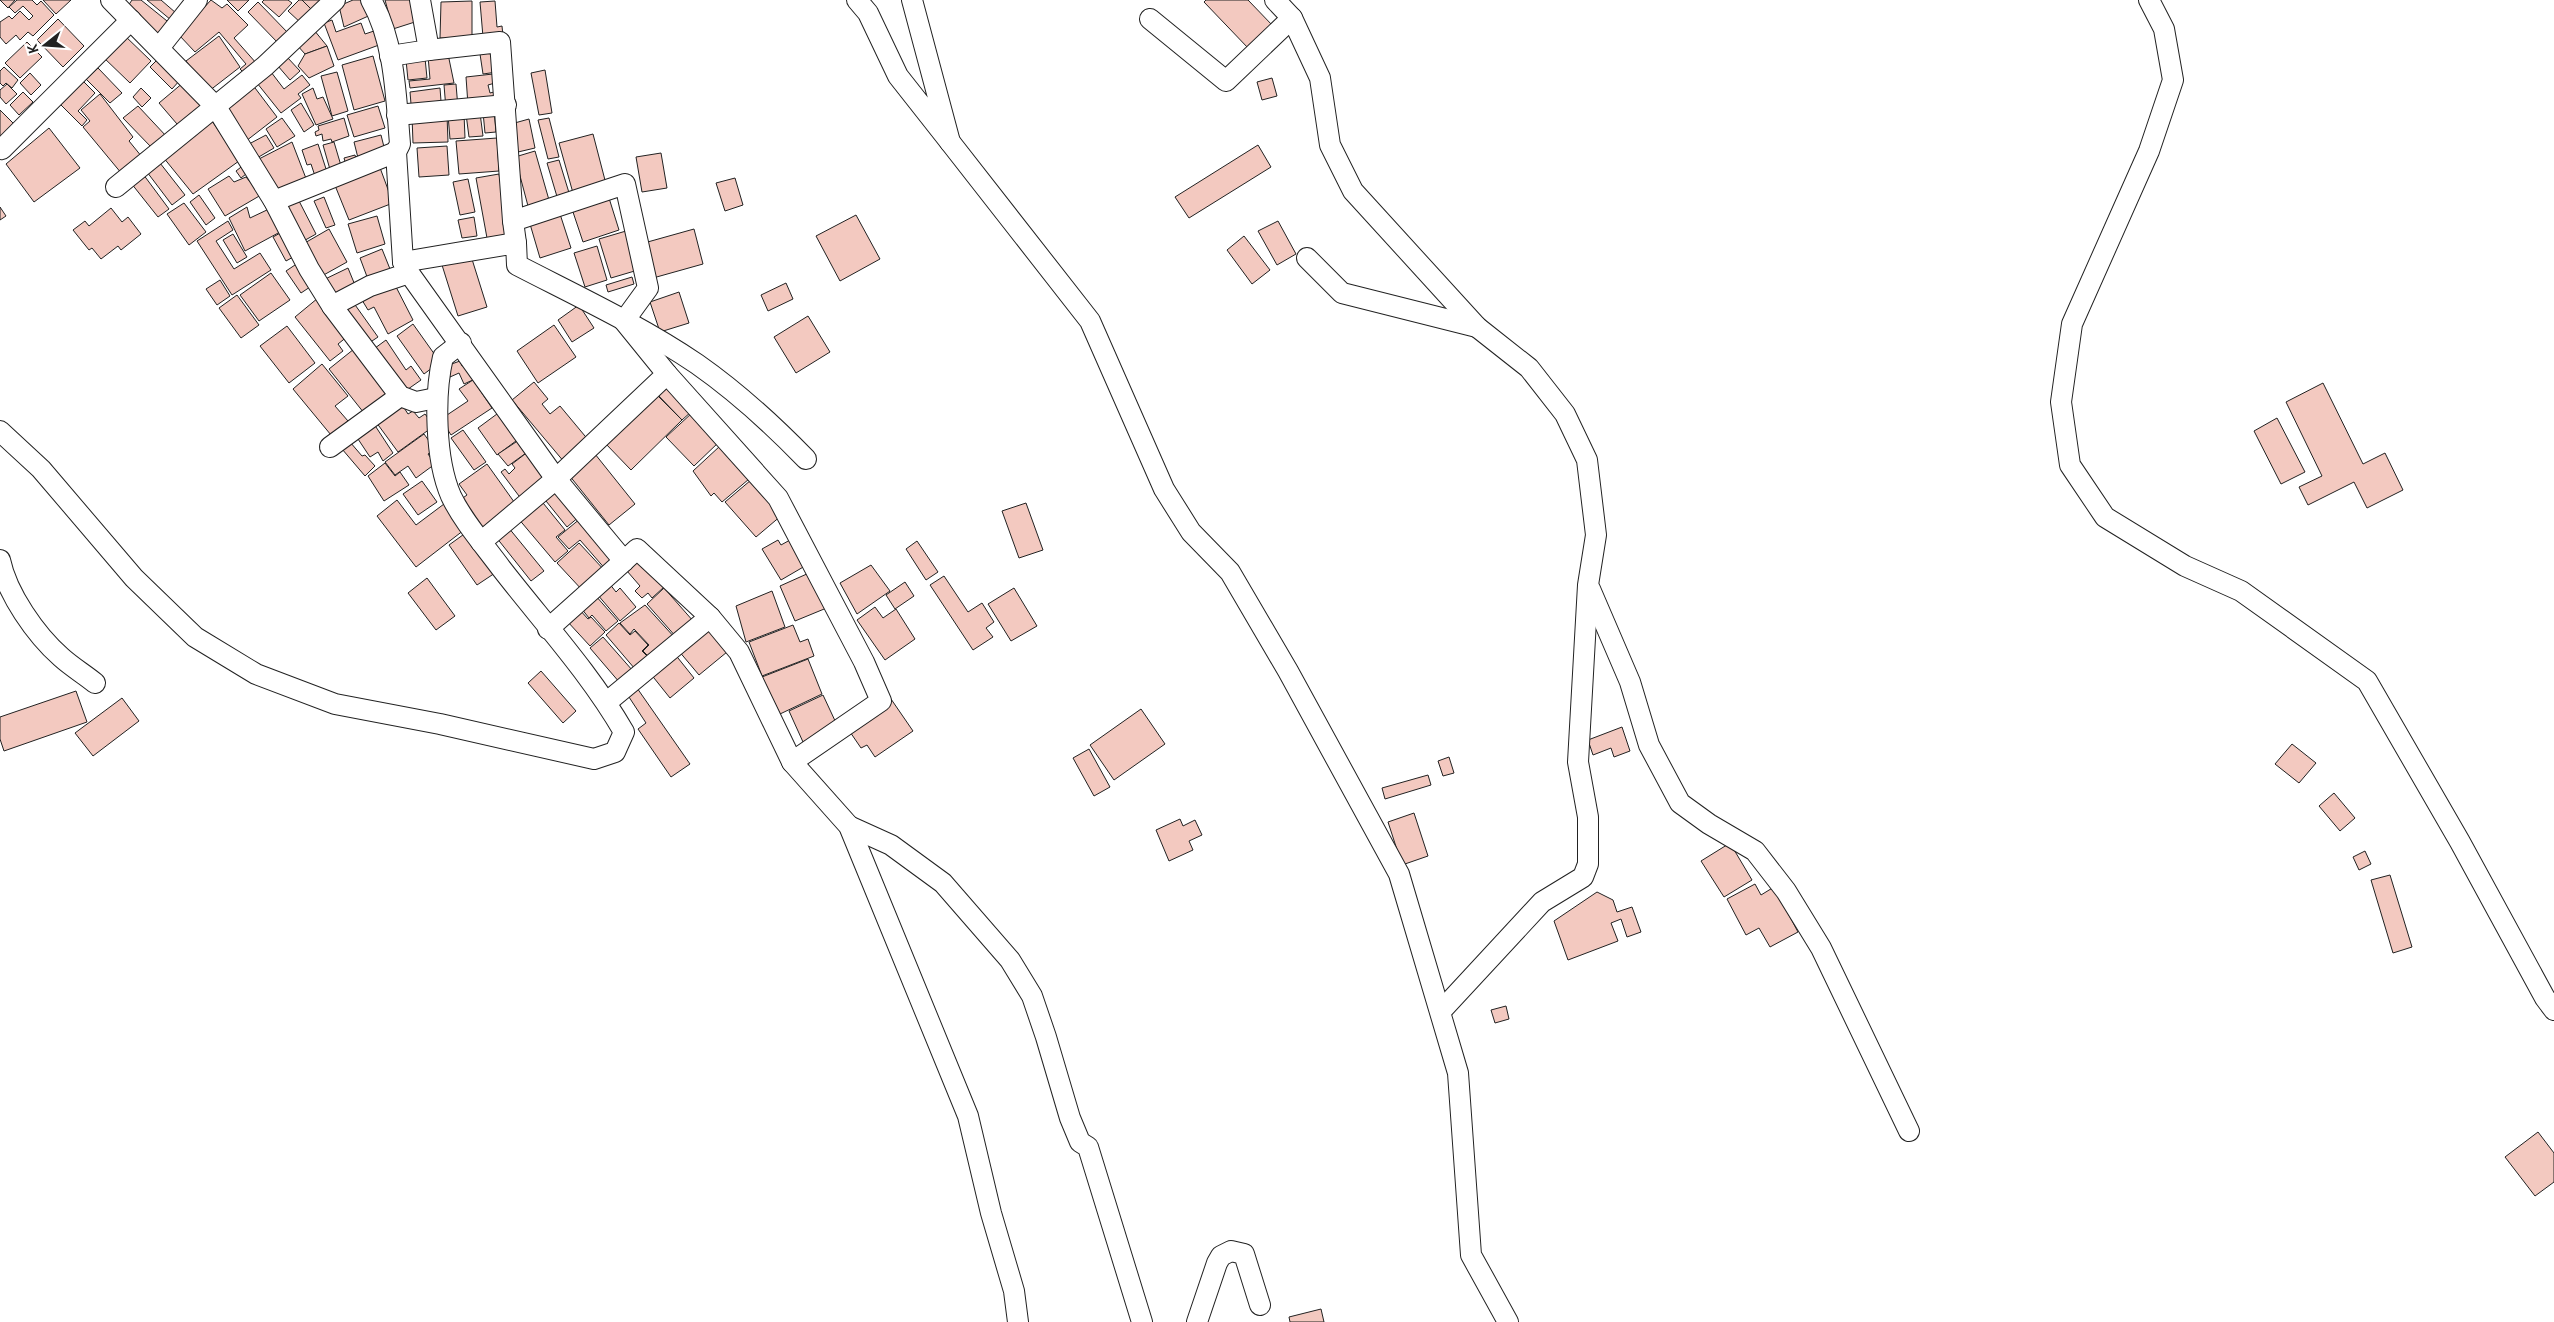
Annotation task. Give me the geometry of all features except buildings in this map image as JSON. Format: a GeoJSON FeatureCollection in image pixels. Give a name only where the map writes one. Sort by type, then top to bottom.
{"type":"FeatureCollection","features":[{"type":"Feature","properties":{"kind":"street"},"geometry":{"type":"LineString","coordinates":[[111,0],[216,107],[274,202],[309,269],[332,306],[400,396],[416,402],[436,398]]}},
{"type":"Feature","properties":{"kind":"street"},"geometry":{"type":"LineString","coordinates":[[159,48],[197,0]]}},
{"type":"Feature","properties":{"kind":"street"},"geometry":{"type":"LineString","coordinates":[[116,187],[266,66],[335,0]]}},
{"type":"Feature","properties":{"kind":"street"},"geometry":{"type":"LineString","coordinates":[[371,0],[379,14],[390,56],[400,144],[396,152],[406,268],[556,479],[624,561]]}},
{"type":"Feature","properties":{"kind":"street"},"geometry":{"type":"LineString","coordinates":[[420,0],[429,50]]}},
{"type":"Feature","properties":{"kind":"street"},"geometry":{"type":"LineString","coordinates":[[858,0],[868,12],[898,76],[1090,321],[1164,489],[1191,532],[1230,572],[1288,671],[1399,874],[1458,1073],[1471,1255],[1508,1322]]}},
{"type":"Feature","properties":{"kind":"street"},"geometry":{"type":"LineString","coordinates":[[912,0],[950,142]]}},
{"type":"Feature","properties":{"kind":"street"},"geometry":{"type":"LineString","coordinates":[[1275,0],[1292,18],[1320,78],[1330,145],[1353,191],[1477,327],[1529,368],[1565,414],[1587,460],[1596,535],[1588,585],[1578,762],[1588,817],[1588,864],[1583,877],[1542,902],[1440,1011]]}},
{"type":"Feature","properties":{"kind":"street"},"geometry":{"type":"LineString","coordinates":[[2149,0],[2164,30],[2172,80],[2149,151],[2072,324],[2061,402],[2070,465],[2105,517],[2185,566],[2241,591],[2366,681],[2460,842],[2545,998],[2554,1010]]}},
{"type":"Feature","properties":{"kind":"street"},"geometry":{"type":"LineString","coordinates":[[1150,19],[1226,81],[1292,18]]}},
{"type":"Feature","properties":{"kind":"street"},"geometry":{"type":"LineString","coordinates":[[0,148],[2,149],[131,20]]}},
{"type":"Feature","properties":{"kind":"street"},"geometry":{"type":"LineString","coordinates":[[390,56],[500,42],[517,265],[624,321],[697,364],[759,411],[806,459]]}},
{"type":"Feature","properties":{"kind":"street"},"geometry":{"type":"LineString","coordinates":[[397,115],[506,106]]}},
{"type":"Feature","properties":{"kind":"street"},"geometry":{"type":"LineString","coordinates":[[274,202],[396,152]]}},
{"type":"Feature","properties":{"kind":"street"},"geometry":{"type":"LineString","coordinates":[[513,222],[625,184],[648,288],[624,321]]}},
{"type":"Feature","properties":{"kind":"street"},"geometry":{"type":"LineString","coordinates":[[332,306],[406,268],[516,243]]}},
{"type":"Feature","properties":{"kind":"street"},"geometry":{"type":"LineString","coordinates":[[1308,258],[1342,293],[1477,327]]}},
{"type":"Feature","properties":{"kind":"street"},"geometry":{"type":"LineString","coordinates":[[624,321],[667,374],[778,498],[864,662],[881,701],[792,762]]}},
{"type":"Feature","properties":{"kind":"street"},"geometry":{"type":"LineString","coordinates":[[0,431],[41,469],[134,578],[195,637],[256,674],[335,704],[440,724],[594,759],[615,752],[624,732],[607,702],[481,542],[451,496],[440,441],[436,398],[443,357],[461,343]]}},
{"type":"Feature","properties":{"kind":"street"},"geometry":{"type":"LineString","coordinates":[[481,542],[556,479],[667,374]]}},
{"type":"Feature","properties":{"kind":"street"},"geometry":{"type":"LineString","coordinates":[[330,447],[400,396]]}},
{"type":"Feature","properties":{"kind":"street"},"geometry":{"type":"LineString","coordinates":[[548,629],[637,549],[710,618],[739,652],[792,762],[849,826],[968,1116],[991,1213],[1014,1292],[1018,1322]]}},
{"type":"Feature","properties":{"kind":"street"},"geometry":{"type":"LineString","coordinates":[[0,560],[2,570],[26,616],[61,657],[96,683]]}},
{"type":"Feature","properties":{"kind":"street"},"geometry":{"type":"LineString","coordinates":[[1588,585],[1630,682],[1649,745],[1680,803],[1709,824],[1756,851],[1786,891],[1821,948],[1909,1130]]}},
{"type":"Feature","properties":{"kind":"street"},"geometry":{"type":"LineString","coordinates":[[607,702],[710,618]]}},
{"type":"Feature","properties":{"kind":"street"},"geometry":{"type":"LineString","coordinates":[[849,826],[891,845],[943,883],[1010,960],[1032,996],[1070,1118],[1080,1142],[1088,1147],[1142,1322]]}},
{"type":"Feature","properties":{"kind":"street"},"geometry":{"type":"LineString","coordinates":[[1197,1322],[1217,1263],[1221,1256],[1231,1251],[1244,1254],[1260,1305]]}}]}
